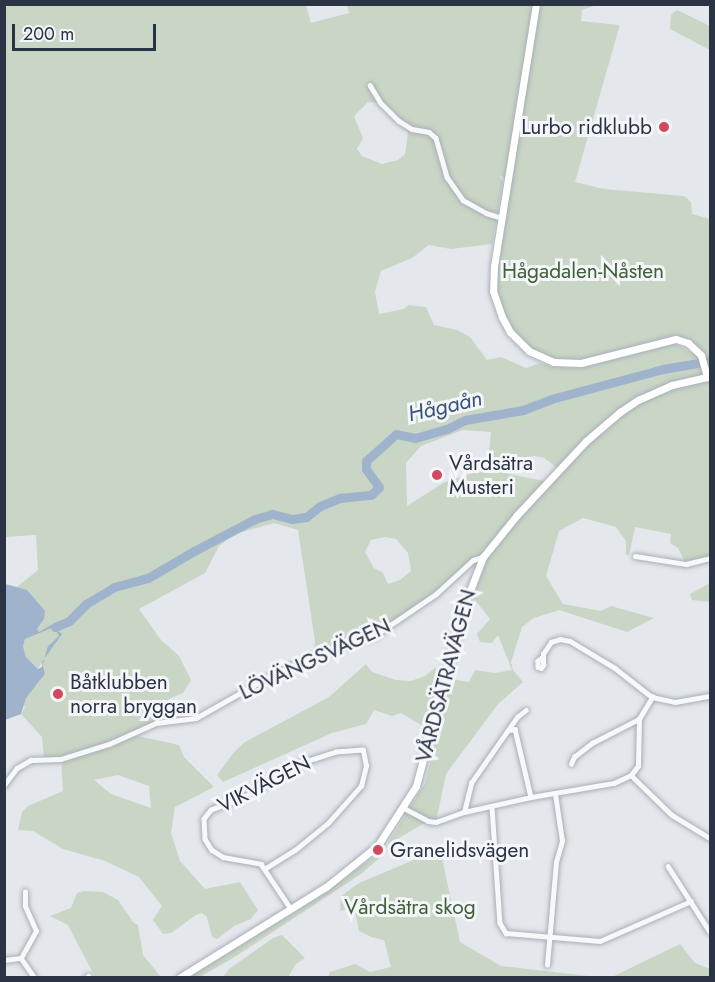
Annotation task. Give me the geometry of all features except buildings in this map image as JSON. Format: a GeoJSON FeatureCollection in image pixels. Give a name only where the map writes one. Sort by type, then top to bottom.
{"type":"FeatureCollection","features":[{"type":"Feature","properties":{"kind":"street"},"geometry":{"type":"LineString","coordinates":[[536,4],[502,218],[493,291],[510,332],[528,351],[554,362],[581,363],[676,339],[688,343],[701,355],[709,377]]}},
{"type":"Feature","properties":{"kind":"street"},"geometry":{"type":"LineString","coordinates":[[370,86],[381,103],[399,122],[412,129],[429,132],[436,138],[447,177],[463,200],[486,213],[502,218]]}},
{"type":"Feature","properties":{"kind":"street","name":"VÅRDSÄTRAVÄGEN"},"geometry":{"type":"LineString","coordinates":[[179,978],[291,909],[361,861],[378,845],[404,808],[423,764],[464,606],[483,557],[517,515],[586,441],[620,412],[657,392],[709,377]]}},
{"type":"Feature","properties":{"kind":"street"},"geometry":{"type":"LineString","coordinates":[[635,556],[686,564],[711,558]]}},
{"type":"Feature","properties":{"kind":"street","name":"LÖVÄNGSVÄGEN"},"geometry":{"type":"LineString","coordinates":[[4,785],[17,768],[31,760],[61,759],[109,744],[156,723],[195,718],[272,675],[335,648],[374,636],[436,594],[473,560],[483,557]]}},
{"type":"Feature","properties":{"kind":"street"},"geometry":{"type":"LineString","coordinates":[[542,658],[546,647],[551,642],[560,639],[570,641],[615,668],[652,697],[675,702],[711,696]]}},
{"type":"Feature","properties":{"kind":"street"},"geometry":{"type":"LineString","coordinates":[[404,808],[428,821],[436,822],[464,812],[531,797],[606,785],[631,775],[639,761],[639,719],[652,697]]}},
{"type":"Feature","properties":{"kind":"street"},"geometry":{"type":"LineString","coordinates":[[464,812],[471,783],[517,717],[526,710]]}},
{"type":"Feature","properties":{"kind":"street"},"geometry":{"type":"LineString","coordinates":[[571,764],[585,747],[639,719]]}},
{"type":"Feature","properties":{"kind":"street"},"geometry":{"type":"LineString","coordinates":[[510,730],[515,729],[531,797]]}},
{"type":"Feature","properties":{"kind":"street","name":"VIKVÄGEN"},"geometry":{"type":"LineString","coordinates":[[363,750],[366,766],[361,786],[328,823],[295,850],[266,868],[250,860],[223,857],[212,850],[204,829],[208,813],[245,796],[296,765],[336,752],[363,750]]}},
{"type":"Feature","properties":{"kind":"street"},"geometry":{"type":"LineString","coordinates":[[631,775],[672,815],[711,838]]}},
{"type":"Feature","properties":{"kind":"street"},"geometry":{"type":"LineString","coordinates":[[547,965],[556,862],[562,840],[555,794]]}},
{"type":"Feature","properties":{"kind":"street"},"geometry":{"type":"LineString","coordinates":[[492,807],[501,927],[506,933],[604,941],[691,901]]}},
{"type":"Feature","properties":{"kind":"street"},"geometry":{"type":"LineString","coordinates":[[668,866],[711,932]]}},
{"type":"Feature","properties":{"kind":"street"},"geometry":{"type":"LineString","coordinates":[[266,868],[291,909]]}},
{"type":"Feature","properties":{"kind":"street"},"geometry":{"type":"LineString","coordinates":[[21,958],[36,931],[25,906],[25,892]]}},
{"type":"Feature","properties":{"kind":"street"},"geometry":{"type":"LineString","coordinates":[[4,960],[21,958]]}},
{"type":"Feature","properties":{"kind":"street"},"geometry":{"type":"LineString","coordinates":[[21,958],[35,978]]}},
{"type":"Feature","properties":{"kind":"green space","name":"Hågadalen-Nåsten"},"geometry":{"type":"Polygon","coordinates":[[[600,4],[582,10],[581,21],[619,25],[575,182],[604,189],[684,196],[691,202],[692,214],[710,219],[710,558],[686,564],[678,548],[670,543],[671,534],[635,527],[629,555],[626,555],[626,541],[616,527],[583,518],[559,531],[546,576],[563,604],[601,611],[611,606],[654,618],[627,632],[559,610],[534,618],[522,627],[511,662],[513,670],[523,682],[498,704],[446,774],[436,822],[428,821],[387,845],[425,783],[451,679],[469,682],[475,670],[495,673],[512,670],[498,635],[492,643],[480,642],[477,634],[490,619],[471,595],[474,596],[484,568],[473,561],[452,582],[374,636],[335,648],[272,675],[276,667],[314,649],[315,641],[298,530],[274,523],[235,534],[219,546],[205,573],[139,609],[161,640],[179,656],[191,680],[183,693],[153,706],[156,723],[185,719],[129,734],[179,745],[184,757],[214,787],[175,807],[171,833],[180,861],[205,889],[240,882],[258,910],[251,919],[234,926],[217,939],[212,937],[207,917],[202,913],[171,933],[163,934],[153,920],[162,906],[139,877],[105,861],[63,849],[33,831],[18,830],[22,812],[28,806],[63,791],[61,759],[44,760],[42,737],[21,714],[25,707],[20,701],[25,686],[34,683],[36,686],[45,674],[41,663],[38,669],[26,657],[23,646],[25,639],[38,633],[37,629],[44,619],[4,584],[17,587],[38,570],[36,535],[5,537],[5,5],[306,5],[311,23],[349,13],[347,5],[600,4]],[[368,102],[354,116],[363,138],[357,149],[362,156],[382,164],[398,160],[405,154],[408,132],[381,103],[368,102]],[[499,175],[503,182],[492,244],[451,249],[429,245],[412,258],[381,271],[375,292],[379,314],[404,309],[408,305],[426,307],[434,325],[457,330],[470,337],[487,360],[501,357],[526,368],[540,363],[552,367],[580,368],[675,344],[696,355],[701,349],[677,335],[582,359],[553,361],[537,354],[516,336],[499,306],[496,273],[510,181],[499,175]],[[463,430],[421,446],[406,463],[407,506],[443,483],[485,469],[549,482],[560,470],[544,458],[535,456],[488,461],[491,432],[463,430]],[[385,537],[371,540],[365,552],[374,568],[383,573],[388,584],[400,580],[411,571],[408,553],[396,539],[385,537]],[[118,775],[94,780],[111,794],[151,808],[149,786],[118,775]]]}},
{"type":"Feature","properties":{"kind":"green space"},"geometry":{"type":"Polygon","coordinates":[[[677,10],[710,26],[710,50],[670,29],[671,15],[677,10]]]}},
{"type":"Feature","properties":{"kind":"green space"},"geometry":{"type":"Polygon","coordinates":[[[710,583],[710,602],[692,600],[690,594],[710,583]]]}},
{"type":"Feature","properties":{"kind":"green space"},"geometry":{"type":"Polygon","coordinates":[[[366,664],[372,672],[396,680],[411,681],[425,676],[435,668],[443,671],[428,729],[401,713],[392,716],[374,710],[366,724],[332,733],[223,782],[217,775],[234,752],[245,742],[329,697],[366,664]]]}},
{"type":"Feature","properties":{"kind":"green space"},"geometry":{"type":"Polygon","coordinates":[[[387,845],[383,855],[361,874],[233,958],[200,977],[189,977],[302,908],[377,855],[387,845]]]}},
{"type":"Feature","properties":{"kind":"green space","name":"Vårdsätra skog"},"geometry":{"type":"Polygon","coordinates":[[[440,849],[460,942],[501,966],[597,977],[328,977],[330,972],[355,964],[370,972],[391,967],[384,940],[359,931],[355,912],[350,908],[340,911],[341,896],[359,883],[440,849]]]}},
{"type":"Feature","properties":{"kind":"green space"},"geometry":{"type":"Polygon","coordinates":[[[103,892],[118,900],[134,923],[138,925],[143,955],[161,977],[95,977],[68,925],[50,916],[71,908],[77,893],[103,892]]]}},
{"type":"Feature","properties":{"kind":"green space","name":"Vårdsätra skog"},"geometry":{"type":"Polygon","coordinates":[[[282,935],[305,958],[296,964],[288,977],[223,977],[229,969],[273,938],[282,935]]]}},
{"type":"Feature","properties":{"kind":"green space"},"geometry":{"type":"Polygon","coordinates":[[[680,944],[695,963],[710,969],[710,977],[612,977],[680,944]]]}},
{"type":"Feature","properties":{"kind":"water"},"geometry":{"type":"Polygon","coordinates":[[[5,584],[27,590],[45,611],[44,619],[37,629],[39,632],[51,625],[54,627],[25,639],[23,646],[26,657],[38,669],[43,665],[45,674],[26,698],[21,714],[5,720],[5,584]]]}},
{"type":"Feature","properties":{"kind":"water"},"geometry":{"type":"Polygon","coordinates":[[[54,628],[62,634],[44,659],[48,646],[59,636],[54,628]]]}},
{"type":"Feature","properties":{"kind":"waterway","name":"Hågaån"},"geometry":{"type":"LineString","coordinates":[[55,627],[69,621],[86,604],[114,587],[148,578],[255,519],[272,514],[292,519],[306,517],[320,506],[340,498],[371,495],[379,487],[366,469],[366,461],[396,434],[415,438],[447,429],[465,420],[523,410],[551,399],[663,369],[710,361]]}},
{"type":"Feature","properties":{"kind":"place","name":"Lurbo ridklubb"},"geometry":{"type":"Point","coordinates":[664,127]}},
{"type":"Feature","properties":{"kind":"place","name":"Vårdsätra Musteri"},"geometry":{"type":"Point","coordinates":[437,475]}},
{"type":"Feature","properties":{"kind":"place","name":"Båtklubben norra bryggan"},"geometry":{"type":"Point","coordinates":[58,694]}},
{"type":"Feature","properties":{"kind":"place","name":"Granelidsvägen"},"geometry":{"type":"Point","coordinates":[378,850]}}]}
